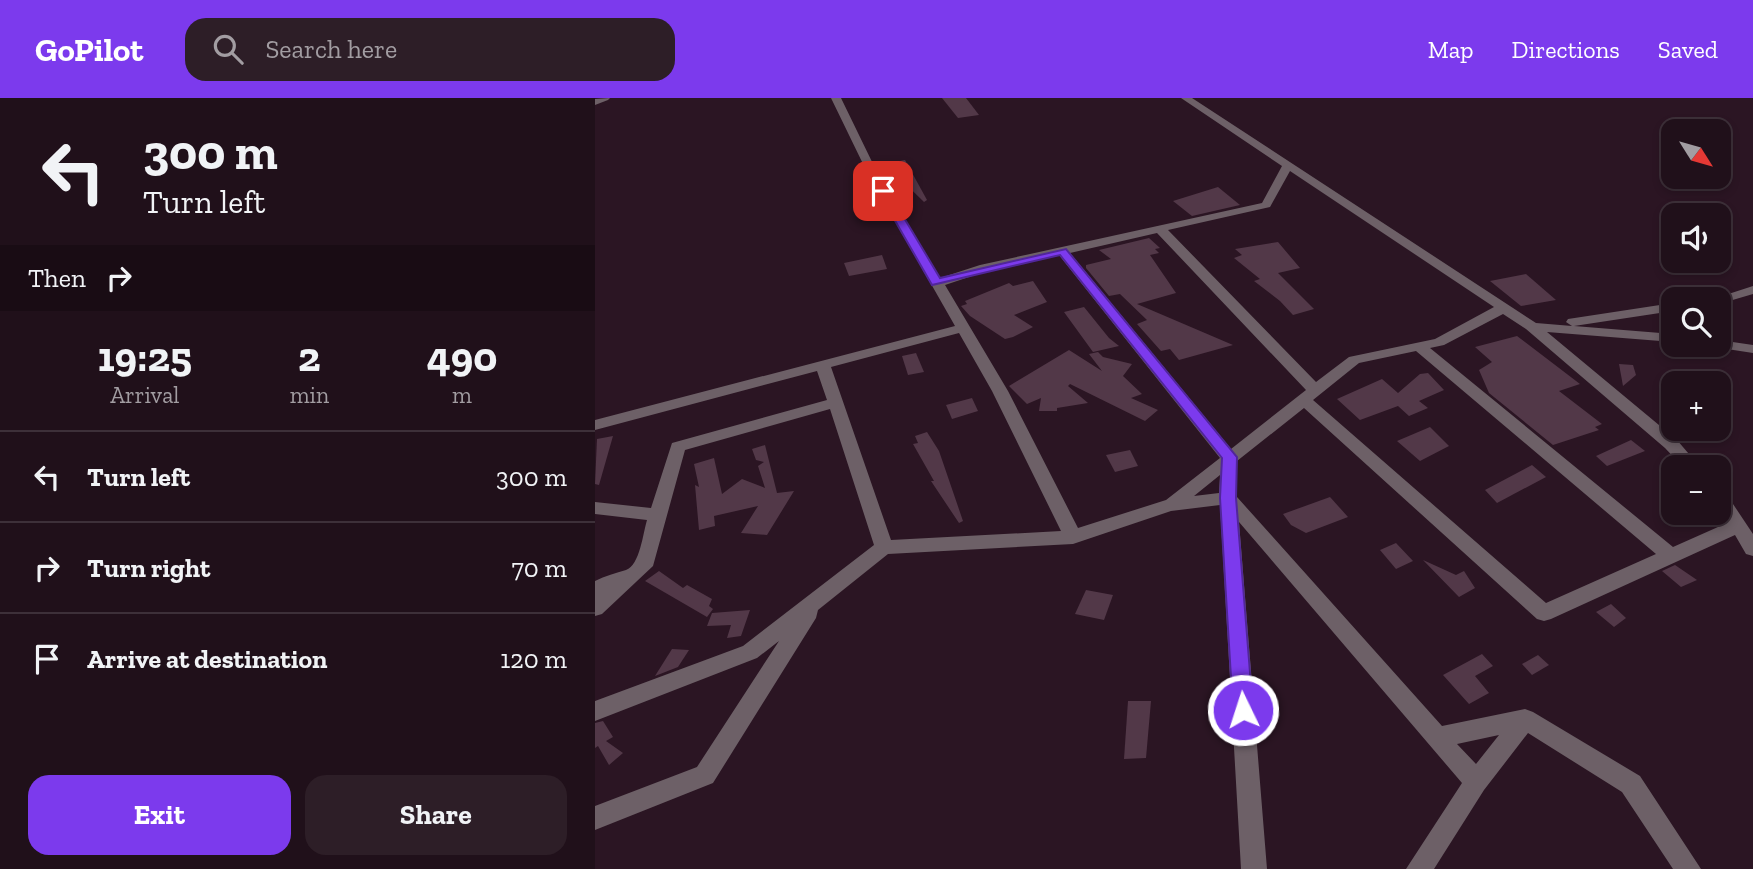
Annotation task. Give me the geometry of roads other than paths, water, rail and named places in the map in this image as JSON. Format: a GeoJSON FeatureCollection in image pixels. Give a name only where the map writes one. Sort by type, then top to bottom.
{"type":"FeatureCollection","features":[{"type":"Feature","properties":{"kind":"street"},"geometry":{"type":"LineString","coordinates":[[595,102],[605,98]]}},
{"type":"Feature","properties":{"kind":"street"},"geometry":{"type":"LineString","coordinates":[[836,98],[870,168],[1000,391],[1073,537]]}},
{"type":"Feature","properties":{"kind":"street"},"geometry":{"type":"LineString","coordinates":[[1186,98],[1531,327],[1613,393],[1681,455]]}},
{"type":"Feature","properties":{"kind":"street"},"geometry":{"type":"LineString","coordinates":[[937,283],[1062,251],[1266,205],[1288,165]]}},
{"type":"Feature","properties":{"kind":"street"},"geometry":{"type":"LineString","coordinates":[[1160,229],[1309,394],[1544,613],[1738,526]]}},
{"type":"Feature","properties":{"kind":"street"},"geometry":{"type":"LineString","coordinates":[[1062,251],[1230,457],[1228,498],[1254,869]]}},
{"type":"Feature","properties":{"kind":"street"},"geometry":{"type":"LineString","coordinates":[[1731,296],[1753,290]]}},
{"type":"Feature","properties":{"kind":"street"},"geometry":{"type":"LineString","coordinates":[[1165,506],[1354,360],[1439,342],[1503,308]]}},
{"type":"Feature","properties":{"kind":"street"},"geometry":{"type":"LineString","coordinates":[[1531,327],[1661,309]]}},
{"type":"Feature","properties":{"kind":"street"},"geometry":{"type":"LineString","coordinates":[[1547,326],[1661,337]]}},
{"type":"Feature","properties":{"kind":"street"},"geometry":{"type":"LineString","coordinates":[[595,425],[963,328]]}},
{"type":"Feature","properties":{"kind":"street"},"geometry":{"type":"LineString","coordinates":[[1418,346],[1671,556]]}},
{"type":"Feature","properties":{"kind":"street"},"geometry":{"type":"LineString","coordinates":[[1731,346],[1753,349]]}},
{"type":"Feature","properties":{"kind":"street"},"geometry":{"type":"LineString","coordinates":[[823,365],[884,547]]}},
{"type":"Feature","properties":{"kind":"street"},"geometry":{"type":"LineString","coordinates":[[595,608],[643,566],[678,447],[836,402]]}},
{"type":"Feature","properties":{"kind":"street"},"geometry":{"type":"LineString","coordinates":[[595,710],[750,652],[884,547],[1073,537],[1165,506],[1228,498]]}},
{"type":"Feature","properties":{"kind":"street"},"geometry":{"type":"LineString","coordinates":[[1228,498],[1476,782]]}},
{"type":"Feature","properties":{"kind":"street"},"geometry":{"type":"LineString","coordinates":[[595,508],[658,515]]}},
{"type":"Feature","properties":{"kind":"street"},"geometry":{"type":"LineString","coordinates":[[1731,515],[1753,549]]}},
{"type":"Feature","properties":{"kind":"street"},"geometry":{"type":"LineString","coordinates":[[595,590],[643,566]]}},
{"type":"Feature","properties":{"kind":"street"},"geometry":{"type":"LineString","coordinates":[[595,818],[705,775],[817,599]]}},
{"type":"Feature","properties":{"kind":"street"},"geometry":{"type":"LineString","coordinates":[[1436,738],[1525,719],[1631,784],[1688,869]]}},
{"type":"Feature","properties":{"kind":"street"},"geometry":{"type":"LineString","coordinates":[[1419,869],[1476,782],[1525,719]]}}]}
